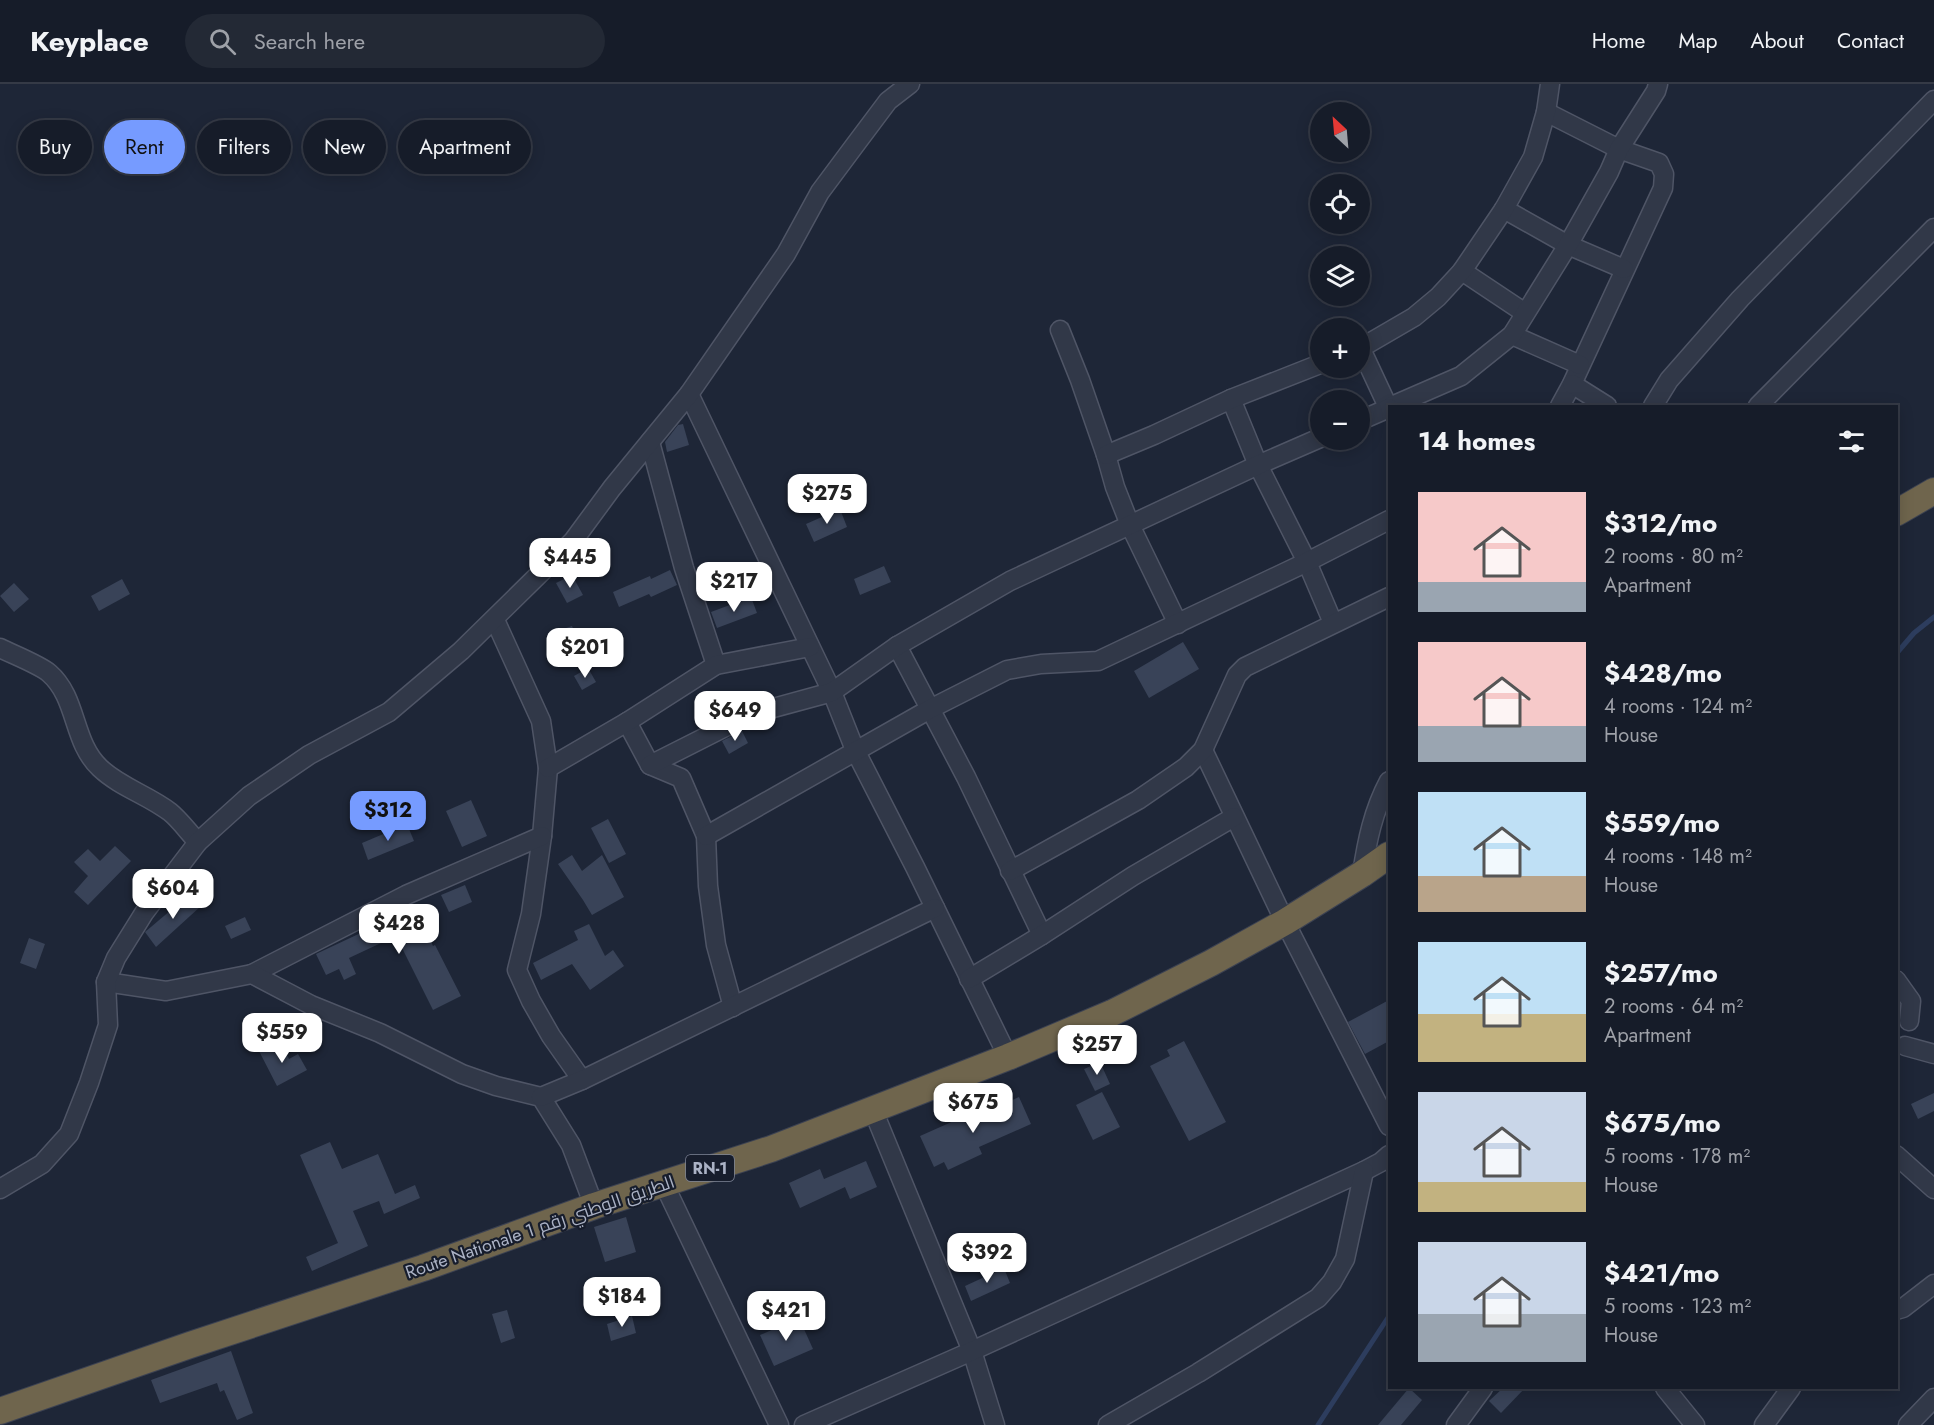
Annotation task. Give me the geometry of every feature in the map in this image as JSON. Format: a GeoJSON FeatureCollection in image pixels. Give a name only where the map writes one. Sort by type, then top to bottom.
{"type":"FeatureCollection","features":[{"type":"Feature","properties":{"kind":"highway"},"geometry":{"type":"LineString","coordinates":[[1898,512],[1934,491]]}},
{"type":"Feature","properties":{"kind":"highway","name":"Route Nationale الطريق الوطني رقم 1"},"geometry":{"type":"LineString","coordinates":[[0,1411],[201,1341],[423,1268],[663,1182],[771,1149],[1008,1057],[1112,1013],[1211,963],[1285,922],[1388,856]]}},
{"type":"Feature","properties":{"kind":"street"},"geometry":{"type":"LineString","coordinates":[[0,1189],[42,1164],[69,1134],[108,1025],[106,982],[116,958],[144,913],[198,842],[249,796],[309,755],[389,712],[495,620],[573,541],[612,488],[689,394],[786,254],[820,192],[888,101],[910,84]]}},
{"type":"Feature","properties":{"kind":"street"},"geometry":{"type":"LineString","coordinates":[[1370,343],[1414,317],[1438,297],[1462,271],[1504,209],[1533,157],[1546,112],[1550,84]]}},
{"type":"Feature","properties":{"kind":"street"},"geometry":{"type":"LineString","coordinates":[[1396,405],[1461,376],[1512,335],[1568,245],[1609,172],[1619,149],[1656,91],[1658,84]]}},
{"type":"Feature","properties":{"kind":"street"},"geometry":{"type":"LineString","coordinates":[[1654,405],[1669,380],[1740,299],[1934,100]]}},
{"type":"Feature","properties":{"kind":"street"},"geometry":{"type":"LineString","coordinates":[[1546,112],[1619,149],[1659,163],[1665,174],[1663,188],[1561,405]]}},
{"type":"Feature","properties":{"kind":"street"},"geometry":{"type":"LineString","coordinates":[[1504,209],[1568,245],[1624,269]]}},
{"type":"Feature","properties":{"kind":"street"},"geometry":{"type":"LineString","coordinates":[[1759,405],[1934,228]]}},
{"type":"Feature","properties":{"kind":"street"},"geometry":{"type":"LineString","coordinates":[[1462,271],[1525,313]]}},
{"type":"Feature","properties":{"kind":"street"},"geometry":{"type":"LineString","coordinates":[[1060,330],[1080,380],[1130,525],[1178,624]]}},
{"type":"Feature","properties":{"kind":"street"},"geometry":{"type":"LineString","coordinates":[[1512,335],[1580,365]]}},
{"type":"Feature","properties":{"kind":"street"},"geometry":{"type":"LineString","coordinates":[[1106,455],[1231,399],[1310,368]]}},
{"type":"Feature","properties":{"kind":"street"},"geometry":{"type":"LineString","coordinates":[[1370,369],[1388,406]]}},
{"type":"Feature","properties":{"kind":"street"},"geometry":{"type":"LineString","coordinates":[[1572,384],[1605,405]]}},
{"type":"Feature","properties":{"kind":"street"},"geometry":{"type":"LineString","coordinates":[[689,394],[832,692],[855,750],[1008,1057]]}},
{"type":"Feature","properties":{"kind":"street"},"geometry":{"type":"LineString","coordinates":[[1231,399],[1258,465],[1307,562],[1333,623]]}},
{"type":"Feature","properties":{"kind":"street"},"geometry":{"type":"LineString","coordinates":[[1370,416],[1388,408]]}},
{"type":"Feature","properties":{"kind":"street"},"geometry":{"type":"LineString","coordinates":[[650,442],[684,568],[716,665]]}},
{"type":"Feature","properties":{"kind":"street"},"geometry":{"type":"LineString","coordinates":[[650,765],[751,714],[832,692],[897,646],[1010,581],[1310,442]]}},
{"type":"Feature","properties":{"kind":"street"},"geometry":{"type":"LineString","coordinates":[[706,836],[855,750],[1007,670],[1041,663],[1098,661],[1307,562],[1388,521]]}},
{"type":"Feature","properties":{"kind":"street"},"geometry":{"type":"LineString","coordinates":[[1010,871],[1138,800],[1186,767],[1203,750],[1237,675],[1245,667],[1388,597]]}},
{"type":"Feature","properties":{"kind":"street"},"geometry":{"type":"LineString","coordinates":[[495,620],[541,721],[548,768],[542,836],[531,914],[518,970],[541,1018],[582,1080]]}},
{"type":"Feature","properties":{"kind":"street"},"geometry":{"type":"LineString","coordinates":[[897,646],[966,777],[1042,934]]}},
{"type":"Feature","properties":{"kind":"street"},"geometry":{"type":"LineString","coordinates":[[548,768],[627,722],[716,665],[810,647]]}},
{"type":"Feature","properties":{"kind":"street"},"geometry":{"type":"LineString","coordinates":[[0,648],[48,672],[67,696],[82,742],[98,767],[117,781],[170,812],[198,842]]}},
{"type":"Feature","properties":{"kind":"street"},"geometry":{"type":"LineString","coordinates":[[627,722],[650,765],[681,778],[706,836],[708,886],[716,945],[733,1006]]}},
{"type":"Feature","properties":{"kind":"street"},"geometry":{"type":"LineString","coordinates":[[1203,750],[1285,922],[1388,1124]]}},
{"type":"Feature","properties":{"kind":"street"},"geometry":{"type":"LineString","coordinates":[[1362,874],[1370,828],[1379,800],[1388,783]]}},
{"type":"Feature","properties":{"kind":"street"},"geometry":{"type":"LineString","coordinates":[[969,979],[1133,876],[1234,817]]}},
{"type":"Feature","properties":{"kind":"street"},"geometry":{"type":"LineString","coordinates":[[106,982],[166,991],[252,974],[406,895],[542,836]]}},
{"type":"Feature","properties":{"kind":"street"},"geometry":{"type":"LineString","coordinates":[[252,974],[310,1005],[380,1033],[462,1074],[496,1086],[541,1097],[582,1080],[935,908]]}},
{"type":"Feature","properties":{"kind":"street"},"geometry":{"type":"LineString","coordinates":[[1898,983],[1911,1001],[1909,1021]]}},
{"type":"Feature","properties":{"kind":"street"},"geometry":{"type":"LineString","coordinates":[[1905,1046],[1934,1054]]}},
{"type":"Feature","properties":{"kind":"street"},"geometry":{"type":"LineString","coordinates":[[541,1097],[571,1145],[594,1206]]}},
{"type":"Feature","properties":{"kind":"street"},"geometry":{"type":"LineString","coordinates":[[873,1110],[972,1351],[995,1425]]}},
{"type":"Feature","properties":{"kind":"street"},"geometry":{"type":"LineString","coordinates":[[804,1425],[972,1351],[1364,1171],[1388,1156]]}},
{"type":"Feature","properties":{"kind":"street"},"geometry":{"type":"LineString","coordinates":[[1898,1157],[1934,1189]]}},
{"type":"Feature","properties":{"kind":"street"},"geometry":{"type":"LineString","coordinates":[[1108,1425],[1198,1373],[1318,1298],[1332,1282],[1345,1259],[1364,1171]]}},
{"type":"Feature","properties":{"kind":"street"},"geometry":{"type":"LineString","coordinates":[[663,1182],[779,1425]]}},
{"type":"Feature","properties":{"kind":"street"},"geometry":{"type":"LineString","coordinates":[[1898,1309],[1934,1284]]}},
{"type":"Feature","properties":{"kind":"street"},"geometry":{"type":"LineString","coordinates":[[1456,1425],[1482,1389]]}},
{"type":"Feature","properties":{"kind":"street"},"geometry":{"type":"LineString","coordinates":[[1666,1389],[1695,1425]]}},
{"type":"Feature","properties":{"kind":"street"},"geometry":{"type":"LineString","coordinates":[[1764,1425],[1790,1389]]}},
{"type":"Feature","properties":{"kind":"street"},"geometry":{"type":"LineString","coordinates":[[1908,1425],[1934,1398]]}},
{"type":"Feature","properties":{"kind":"building"},"geometry":{"type":"Polygon","coordinates":[[[683,424],[689,445],[667,452],[665,442],[678,425],[683,424]]]}},
{"type":"Feature","properties":{"kind":"building"},"geometry":{"type":"Polygon","coordinates":[[[840,509],[847,527],[814,542],[806,524],[840,509]]]}},
{"type":"Feature","properties":{"kind":"building"},"geometry":{"type":"Polygon","coordinates":[[[884,566],[891,582],[860,595],[854,579],[884,566]]]}},
{"type":"Feature","properties":{"kind":"building"},"geometry":{"type":"Polygon","coordinates":[[[670,570],[677,585],[651,597],[649,594],[619,607],[613,592],[670,570]]]}},
{"type":"Feature","properties":{"kind":"building"},"geometry":{"type":"Polygon","coordinates":[[[572,575],[583,595],[567,603],[556,583],[572,575]]]}},
{"type":"Feature","properties":{"kind":"building"},"geometry":{"type":"Polygon","coordinates":[[[122,579],[130,594],[99,611],[91,596],[122,579]]]}},
{"type":"Feature","properties":{"kind":"building"},"geometry":{"type":"Polygon","coordinates":[[[14,583],[29,599],[14,612],[0,596],[14,583]]]}},
{"type":"Feature","properties":{"kind":"building"},"geometry":{"type":"Polygon","coordinates":[[[751,597],[757,613],[717,628],[711,612],[751,597]]]}},
{"type":"Feature","properties":{"kind":"building"},"geometry":{"type":"Polygon","coordinates":[[[572,626],[579,642],[559,651],[552,636],[554,632],[572,626]]]}},
{"type":"Feature","properties":{"kind":"building"},"geometry":{"type":"Polygon","coordinates":[[[1183,642],[1199,669],[1149,698],[1134,671],[1183,642]]]}},
{"type":"Feature","properties":{"kind":"building"},"geometry":{"type":"Polygon","coordinates":[[[588,668],[596,682],[582,690],[574,676],[588,668]]]}},
{"type":"Feature","properties":{"kind":"building"},"geometry":{"type":"Polygon","coordinates":[[[742,731],[748,743],[729,754],[722,741],[742,731]]]}},
{"type":"Feature","properties":{"kind":"building"},"geometry":{"type":"Polygon","coordinates":[[[471,800],[487,836],[462,847],[446,811],[471,800]]]}},
{"type":"Feature","properties":{"kind":"building"},"geometry":{"type":"Polygon","coordinates":[[[608,819],[626,854],[609,863],[591,828],[608,819]]]}},
{"type":"Feature","properties":{"kind":"building"},"geometry":{"type":"Polygon","coordinates":[[[407,824],[414,841],[368,860],[362,843],[407,824]]]}},
{"type":"Feature","properties":{"kind":"building"},"geometry":{"type":"Polygon","coordinates":[[[115,846],[131,861],[88,905],[74,892],[88,876],[74,862],[88,849],[100,861],[115,846]]]}},
{"type":"Feature","properties":{"kind":"building"},"geometry":{"type":"Polygon","coordinates":[[[572,855],[582,871],[602,855],[624,897],[592,915],[558,864],[572,855]]]}},
{"type":"Feature","properties":{"kind":"building"},"geometry":{"type":"Polygon","coordinates":[[[465,885],[472,902],[449,912],[441,895],[465,885]]]}},
{"type":"Feature","properties":{"kind":"building"},"geometry":{"type":"Polygon","coordinates":[[[190,894],[201,906],[156,947],[145,932],[190,894]]]}},
{"type":"Feature","properties":{"kind":"building"},"geometry":{"type":"Polygon","coordinates":[[[416,907],[433,946],[435,945],[461,996],[433,1010],[396,936],[349,958],[356,974],[344,980],[339,969],[326,975],[316,954],[416,907]]]}},
{"type":"Feature","properties":{"kind":"building"},"geometry":{"type":"Polygon","coordinates":[[[245,917],[251,930],[231,939],[225,926],[245,917]]]}},
{"type":"Feature","properties":{"kind":"building"},"geometry":{"type":"Polygon","coordinates":[[[589,924],[605,956],[613,950],[624,966],[590,990],[572,964],[541,980],[533,963],[578,940],[574,931],[589,924]]]}},
{"type":"Feature","properties":{"kind":"building"},"geometry":{"type":"Polygon","coordinates":[[[29,938],[45,944],[36,969],[20,963],[29,938]]]}},
{"type":"Feature","properties":{"kind":"building"},"geometry":{"type":"Polygon","coordinates":[[[1388,1001],[1388,1042],[1365,1054],[1348,1022],[1388,1001]]]}},
{"type":"Feature","properties":{"kind":"building"},"geometry":{"type":"Polygon","coordinates":[[[280,1041],[289,1059],[298,1054],[307,1070],[277,1086],[259,1051],[280,1041]]]}},
{"type":"Feature","properties":{"kind":"building"},"geometry":{"type":"Polygon","coordinates":[[[1184,1041],[1226,1122],[1189,1141],[1150,1066],[1170,1056],[1167,1050],[1184,1041]]]}},
{"type":"Feature","properties":{"kind":"building"},"geometry":{"type":"Polygon","coordinates":[[[1100,1062],[1110,1084],[1095,1091],[1084,1069],[1100,1062]]]}},
{"type":"Feature","properties":{"kind":"building"},"geometry":{"type":"Polygon","coordinates":[[[1102,1092],[1120,1127],[1093,1140],[1076,1105],[1102,1092]]]}},
{"type":"Feature","properties":{"kind":"building"},"geometry":{"type":"Polygon","coordinates":[[[1934,1093],[1934,1111],[1918,1119],[1911,1104],[1934,1093]]]}},
{"type":"Feature","properties":{"kind":"building"},"geometry":{"type":"Polygon","coordinates":[[[1019,1097],[1031,1124],[979,1147],[982,1154],[948,1170],[944,1162],[934,1167],[920,1136],[965,1116],[967,1120],[1019,1097]]]}},
{"type":"Feature","properties":{"kind":"building"},"geometry":{"type":"Polygon","coordinates":[[[330,1142],[342,1169],[378,1154],[395,1194],[415,1185],[420,1198],[384,1214],[379,1201],[353,1211],[368,1246],[312,1271],[306,1257],[338,1243],[300,1155],[330,1142]]]}},
{"type":"Feature","properties":{"kind":"building"},"geometry":{"type":"Polygon","coordinates":[[[866,1161],[877,1187],[850,1199],[845,1187],[800,1208],[789,1183],[820,1169],[824,1179],[866,1161]]]}},
{"type":"Feature","properties":{"kind":"building"},"geometry":{"type":"Polygon","coordinates":[[[626,1217],[636,1252],[605,1262],[594,1227],[626,1217]]]}},
{"type":"Feature","properties":{"kind":"building"},"geometry":{"type":"Polygon","coordinates":[[[1004,1268],[1010,1283],[971,1301],[965,1286],[1004,1268]]]}},
{"type":"Feature","properties":{"kind":"building"},"geometry":{"type":"Polygon","coordinates":[[[507,1310],[515,1338],[501,1343],[492,1314],[507,1310]]]}},
{"type":"Feature","properties":{"kind":"building"},"geometry":{"type":"Polygon","coordinates":[[[632,1316],[636,1333],[611,1341],[607,1324],[632,1316]]]}},
{"type":"Feature","properties":{"kind":"building"},"geometry":{"type":"Polygon","coordinates":[[[799,1318],[813,1349],[774,1366],[760,1335],[799,1318]]]}},
{"type":"Feature","properties":{"kind":"building"},"geometry":{"type":"Polygon","coordinates":[[[231,1351],[253,1413],[237,1420],[224,1390],[220,1392],[217,1383],[160,1403],[151,1380],[231,1351]]]}},
{"type":"Feature","properties":{"kind":"building"},"geometry":{"type":"Polygon","coordinates":[[[1408,1389],[1422,1400],[1401,1425],[1378,1425],[1408,1389]]]}},
{"type":"Feature","properties":{"kind":"building"},"geometry":{"type":"Polygon","coordinates":[[[1502,1389],[1524,1389],[1501,1413],[1489,1401],[1502,1389]]]}},
{"type":"Feature","properties":{"kind":"waterway"},"geometry":{"type":"LineString","coordinates":[[1898,652],[1914,633],[1934,617]]}},
{"type":"Feature","properties":{"kind":"waterway"},"geometry":{"type":"LineString","coordinates":[[1318,1425],[1388,1318]]}}]}
